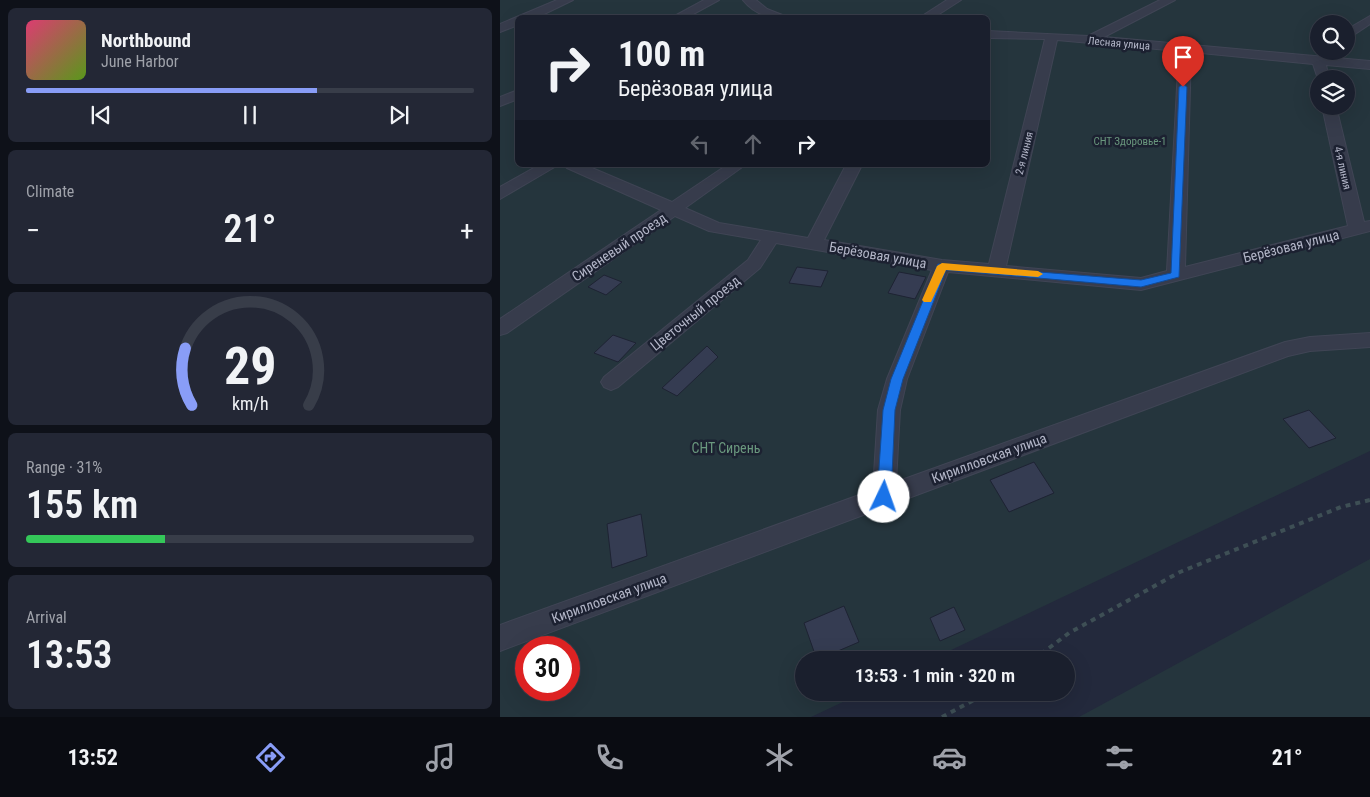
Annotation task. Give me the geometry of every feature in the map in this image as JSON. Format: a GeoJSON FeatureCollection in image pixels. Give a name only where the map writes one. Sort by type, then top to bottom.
{"type":"FeatureCollection","features":[{"type":"Feature","properties":{"kind":"street"},"geometry":{"type":"LineString","coordinates":[[532,15],[567,0]]}},
{"type":"Feature","properties":{"kind":"street"},"geometry":{"type":"LineString","coordinates":[[682,15],[713,0]]}},
{"type":"Feature","properties":{"kind":"street"},"geometry":{"type":"LineString","coordinates":[[752,2],[767,0]]}},
{"type":"Feature","properties":{"kind":"street"},"geometry":{"type":"LineString","coordinates":[[929,15],[955,0]]}},
{"type":"Feature","properties":{"kind":"street"},"geometry":{"type":"LineString","coordinates":[[1088,40],[1169,0]]}},
{"type":"Feature","properties":{"kind":"street"},"geometry":{"type":"LineString","coordinates":[[752,2],[763,11],[776,15]]}},
{"type":"Feature","properties":{"kind":"street"},"geometry":{"type":"LineString","coordinates":[[1355,30],[1370,19]]}},
{"type":"Feature","properties":{"kind":"street"},"geometry":{"type":"LineString","coordinates":[[500,28],[515,21]]}},
{"type":"Feature","properties":{"kind":"street","name":"Лесная улица"},"geometry":{"type":"LineString","coordinates":[[990,34],[1000,32],[1185,49],[1310,57]]}},
{"type":"Feature","properties":{"kind":"street","name":"2-я линия"},"geometry":{"type":"LineString","coordinates":[[996,270],[1052,36]]}},
{"type":"Feature","properties":{"kind":"street"},"geometry":{"type":"LineString","coordinates":[[1176,275],[1185,49]]}},
{"type":"Feature","properties":{"kind":"street","name":"Лесная улица"},"geometry":{"type":"LineString","coordinates":[[1332,60],[1370,66]]}},
{"type":"Feature","properties":{"kind":"street"},"geometry":{"type":"LineString","coordinates":[[500,102],[515,95]]}},
{"type":"Feature","properties":{"kind":"street","name":"4-я линия"},"geometry":{"type":"LineString","coordinates":[[1332,115],[1363,227]]}},
{"type":"Feature","properties":{"kind":"street"},"geometry":{"type":"LineString","coordinates":[[500,194],[547,167]]}},
{"type":"Feature","properties":{"kind":"street","name":"Берёзовая улица"},"geometry":{"type":"LineString","coordinates":[[577,167],[715,227],[942,266],[1141,284],[1363,227]]}},
{"type":"Feature","properties":{"kind":"street","name":"Сиреневый проезд"},"geometry":{"type":"LineString","coordinates":[[500,328],[734,167]]}},
{"type":"Feature","properties":{"kind":"street"},"geometry":{"type":"LineString","coordinates":[[814,243],[853,167]]}},
{"type":"Feature","properties":{"kind":"street","name":"Цветочный проезд"},"geometry":{"type":"LineString","coordinates":[[612,382],[754,264],[771,237]]}},
{"type":"Feature","properties":{"kind":"street"},"geometry":{"type":"LineString","coordinates":[[884,497],[889,410],[897,379],[942,266]]}},
{"type":"Feature","properties":{"kind":"street","name":"Кирилловская улица"},"geometry":{"type":"LineString","coordinates":[[500,638],[1285,349],[1310,344],[1370,340]]}},
{"type":"Feature","properties":{"kind":"path"},"geometry":{"type":"LineString","coordinates":[[1045,651],[1069,633],[1180,572],[1341,507],[1370,500]]}},
{"type":"Feature","properties":{"kind":"path"},"geometry":{"type":"LineString","coordinates":[[942,717],[972,701]]}},
{"type":"Feature","properties":{"kind":"green space","name":"СНТ Сирень"},"geometry":{"type":"Polygon","coordinates":[[[500,0],[1370,0],[1370,451],[949,651],[795,651],[795,701],[845,701],[811,717],[500,717],[500,0]]]}},
{"type":"Feature","properties":{"kind":"green space"},"geometry":{"type":"Polygon","coordinates":[[[1370,559],[1370,717],[1079,717],[1370,559]]]}},
{"type":"Feature","properties":{"kind":"building"},"geometry":{"type":"Polygon","coordinates":[[[797,267],[828,271],[821,287],[789,283],[797,267]]]}},
{"type":"Feature","properties":{"kind":"building"},"geometry":{"type":"Polygon","coordinates":[[[899,272],[926,277],[915,299],[888,293],[899,272]]]}},
{"type":"Feature","properties":{"kind":"building"},"geometry":{"type":"Polygon","coordinates":[[[604,275],[622,282],[606,295],[588,287],[604,275]]]}},
{"type":"Feature","properties":{"kind":"building"},"geometry":{"type":"Polygon","coordinates":[[[613,335],[636,343],[618,362],[594,353],[613,335]]]}},
{"type":"Feature","properties":{"kind":"building"},"geometry":{"type":"Polygon","coordinates":[[[707,346],[718,357],[677,396],[662,388],[707,346]]]}},
{"type":"Feature","properties":{"kind":"building"},"geometry":{"type":"Polygon","coordinates":[[[1309,410],[1336,438],[1309,448],[1283,419],[1309,410]]]}},
{"type":"Feature","properties":{"kind":"building"},"geometry":{"type":"Polygon","coordinates":[[[1034,462],[1054,493],[1009,512],[990,480],[1034,462]]]}},
{"type":"Feature","properties":{"kind":"building"},"geometry":{"type":"Polygon","coordinates":[[[641,514],[647,556],[612,568],[607,524],[641,514]]]}},
{"type":"Feature","properties":{"kind":"building"},"geometry":{"type":"Polygon","coordinates":[[[844,606],[859,642],[838,651],[814,651],[804,623],[844,606]]]}},
{"type":"Feature","properties":{"kind":"building"},"geometry":{"type":"Polygon","coordinates":[[[954,607],[965,630],[940,641],[930,618],[954,607]]]}},
{"type":"Feature","properties":{"kind":"slow traffic"},"geometry":{"type":"LineString","coordinates":[[928,300],[942,266],[1038,274]]}},
{"type":"Feature","properties":{"kind":"route"},"geometry":{"type":"LineString","coordinates":[[884,497],[889,410],[897,379],[942,266],[1141,284],[1176,275],[1183,87]]}},
{"type":"Feature","properties":{"kind":"park label","name":"СНТ Здоровье-1"},"geometry":{"type":"Point","coordinates":[1130,141]}}]}
